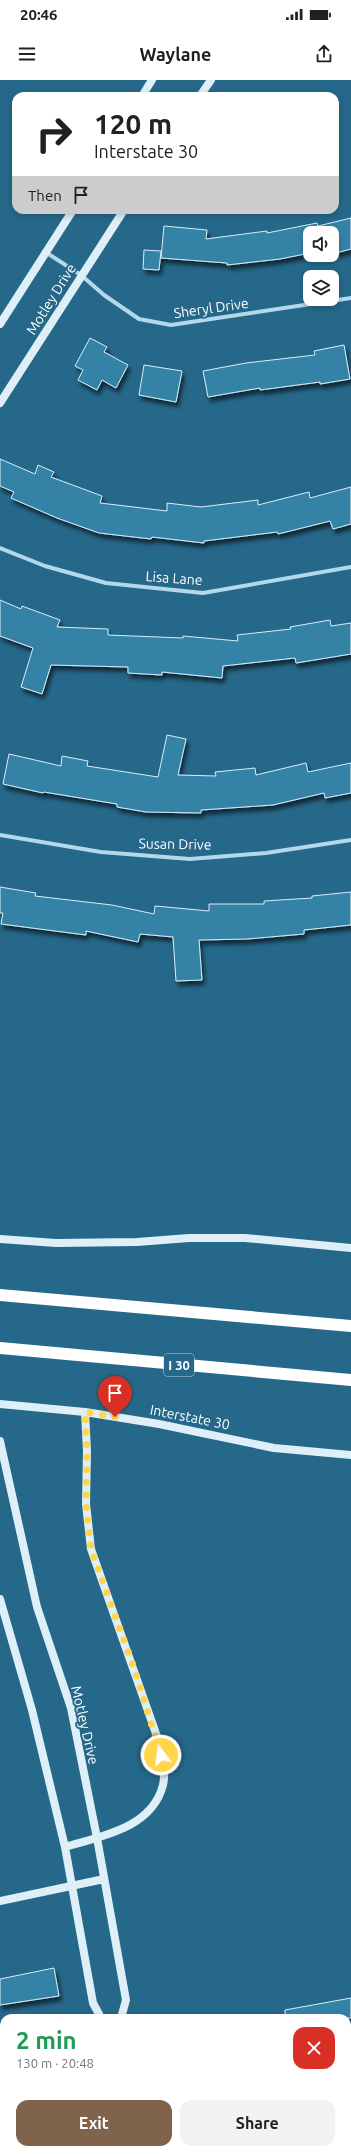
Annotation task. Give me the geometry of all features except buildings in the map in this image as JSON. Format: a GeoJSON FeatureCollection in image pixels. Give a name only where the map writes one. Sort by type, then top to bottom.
{"type":"FeatureCollection","features":[{"type":"Feature","properties":{"kind":"highway"},"geometry":{"type":"LineString","coordinates":[[0,1295],[351,1326]]}},
{"type":"Feature","properties":{"kind":"highway","name":"I 30"},"geometry":{"type":"LineString","coordinates":[[0,1348],[351,1380]]}},
{"type":"Feature","properties":{"kind":"main road"},"geometry":{"type":"LineString","coordinates":[[144,92],[152,80]]}},
{"type":"Feature","properties":{"kind":"main road"},"geometry":{"type":"LineString","coordinates":[[203,92],[211,80]]}},
{"type":"Feature","properties":{"kind":"main road","name":"Motley Drive"},"geometry":{"type":"LineString","coordinates":[[0,324],[47,253],[71,214]]}},
{"type":"Feature","properties":{"kind":"main road","name":"Motley Drive"},"geometry":{"type":"LineString","coordinates":[[0,403],[121,214]]}},
{"type":"Feature","properties":{"kind":"main road"},"geometry":{"type":"LineString","coordinates":[[0,1238],[56,1243],[245,1238],[351,1248]]}},
{"type":"Feature","properties":{"kind":"main road","name":"Interstate 30"},"geometry":{"type":"LineString","coordinates":[[0,1404],[85,1412],[159,1424],[274,1448],[351,1455]]}},
{"type":"Feature","properties":{"kind":"main road"},"geometry":{"type":"LineString","coordinates":[[65,1847],[97,1838],[129,1826],[145,1816],[156,1803],[164,1784],[160,1745],[91,1549],[86,1504],[87,1451],[85,1412]]}},
{"type":"Feature","properties":{"kind":"main road","name":"Motley Drive"},"geometry":{"type":"LineString","coordinates":[[0,1441],[37,1608],[70,1708],[97,1838],[126,2000],[122,2014]]}},
{"type":"Feature","properties":{"kind":"main road"},"geometry":{"type":"LineString","coordinates":[[0,1599],[32,1710],[65,1847],[93,2003],[99,2014]]}},
{"type":"Feature","properties":{"kind":"main road"},"geometry":{"type":"LineString","coordinates":[[0,1901],[104,1879]]}},
{"type":"Feature","properties":{"kind":"street","name":"Sheryl Drive"},"geometry":{"type":"LineString","coordinates":[[47,253],[81,275],[104,295],[139,319],[171,325],[351,298]]}},
{"type":"Feature","properties":{"kind":"street","name":"Lisa Lane"},"geometry":{"type":"LineString","coordinates":[[0,548],[45,566],[106,583],[203,592],[351,567]]}},
{"type":"Feature","properties":{"kind":"street","name":"Susan Drive"},"geometry":{"type":"LineString","coordinates":[[0,835],[101,852],[190,859],[266,853],[351,840]]}},
{"type":"Feature","properties":{"kind":"route"},"geometry":{"type":"LineString","coordinates":[[115,1417],[85,1412],[87,1451],[86,1504],[91,1549],[134,1668],[160,1745],[161,1755]]}}]}
